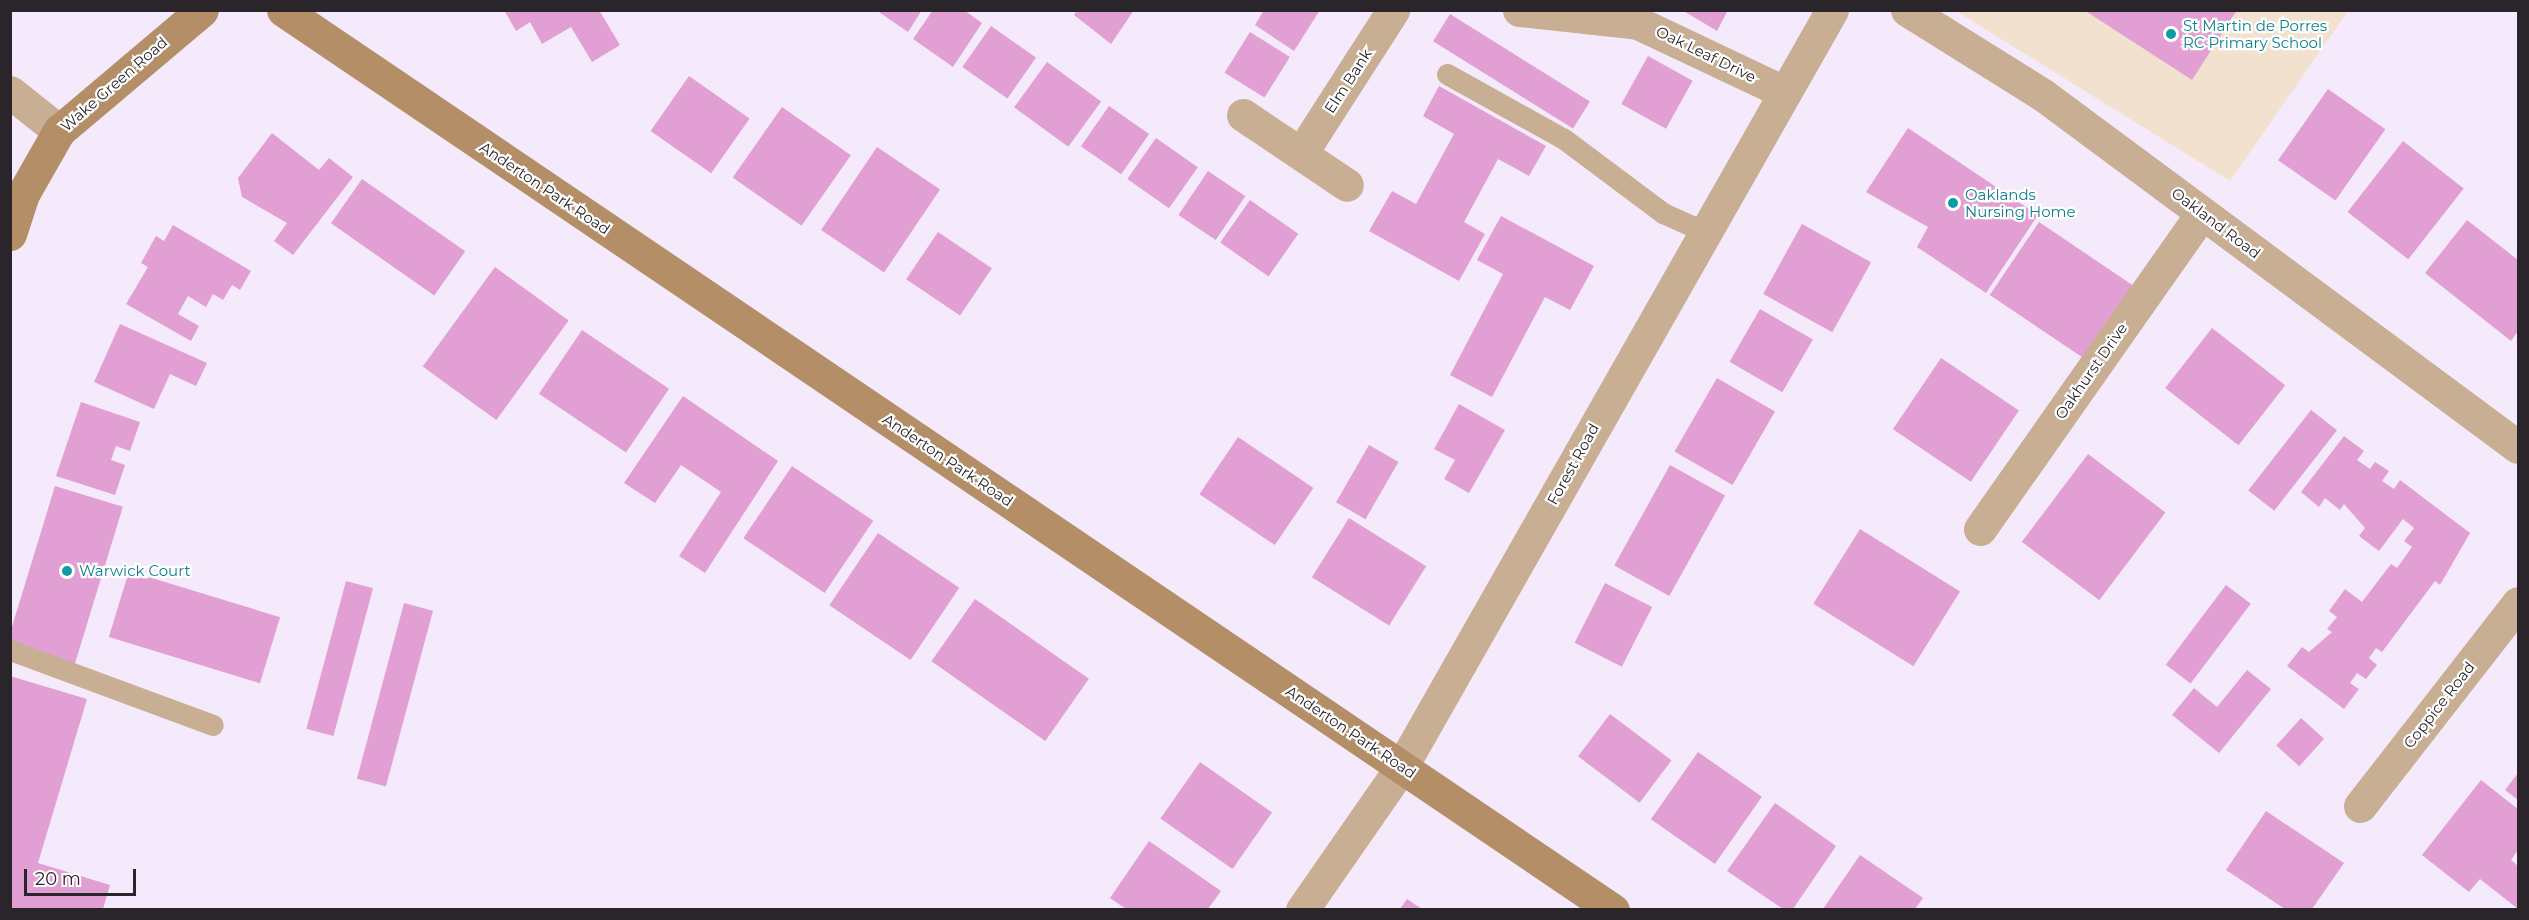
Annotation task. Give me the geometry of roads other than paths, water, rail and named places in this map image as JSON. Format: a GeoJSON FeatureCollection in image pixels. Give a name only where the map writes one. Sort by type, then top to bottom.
{"type":"FeatureCollection","features":[{"type":"Feature","properties":{"kind":"street","name":"Wake Green Road"},"geometry":{"type":"LineString","coordinates":[[10,234],[23,194],[59,131],[202,10]]}},
{"type":"Feature","properties":{"kind":"street","name":"Anderton Park Road"},"geometry":{"type":"LineString","coordinates":[[283,10],[1612,909]]}},
{"type":"Feature","properties":{"kind":"street","name":"Elm Bank"},"geometry":{"type":"LineString","coordinates":[[1302,152],[1393,10]]}},
{"type":"Feature","properties":{"kind":"street","name":"Oak Leaf Drive"},"geometry":{"type":"LineString","coordinates":[[1520,10],[1638,23],[1784,92]]}},
{"type":"Feature","properties":{"kind":"street","name":"Forest Road"},"geometry":{"type":"LineString","coordinates":[[1302,909],[1402,766],[1832,10]]}},
{"type":"Feature","properties":{"kind":"street","name":"Oakland Road"},"geometry":{"type":"LineString","coordinates":[[1906,10],[2043,95],[2518,447]]}},
{"type":"Feature","properties":{"kind":"street"},"geometry":{"type":"LineString","coordinates":[[10,92],[59,131]]}},
{"type":"Feature","properties":{"kind":"street"},"geometry":{"type":"LineString","coordinates":[[1243,115],[1302,152],[1347,185]]}},
{"type":"Feature","properties":{"kind":"street","name":"Oakhurst Drive"},"geometry":{"type":"LineString","coordinates":[[1980,529],[2202,213]]}},
{"type":"Feature","properties":{"kind":"street","name":"Coppice Road"},"geometry":{"type":"LineString","coordinates":[[2360,806],[2518,603]]}},
{"type":"Feature","properties":{"kind":"lane"},"geometry":{"type":"LineString","coordinates":[[1447,74],[1564,139],[1664,213],[1705,232]]}},
{"type":"Feature","properties":{"kind":"lane"},"geometry":{"type":"LineString","coordinates":[[10,650],[213,725]]}},
{"type":"Feature","properties":{"kind":"place","name":"St Martin de Porres RC Primary School"},"geometry":{"type":"Point","coordinates":[2171,34]}},
{"type":"Feature","properties":{"kind":"place","name":"Oaklands Nursing Home"},"geometry":{"type":"Point","coordinates":[1953,203]}},
{"type":"Feature","properties":{"kind":"place","name":"Warwick Court"},"geometry":{"type":"Point","coordinates":[67,571]}}]}
